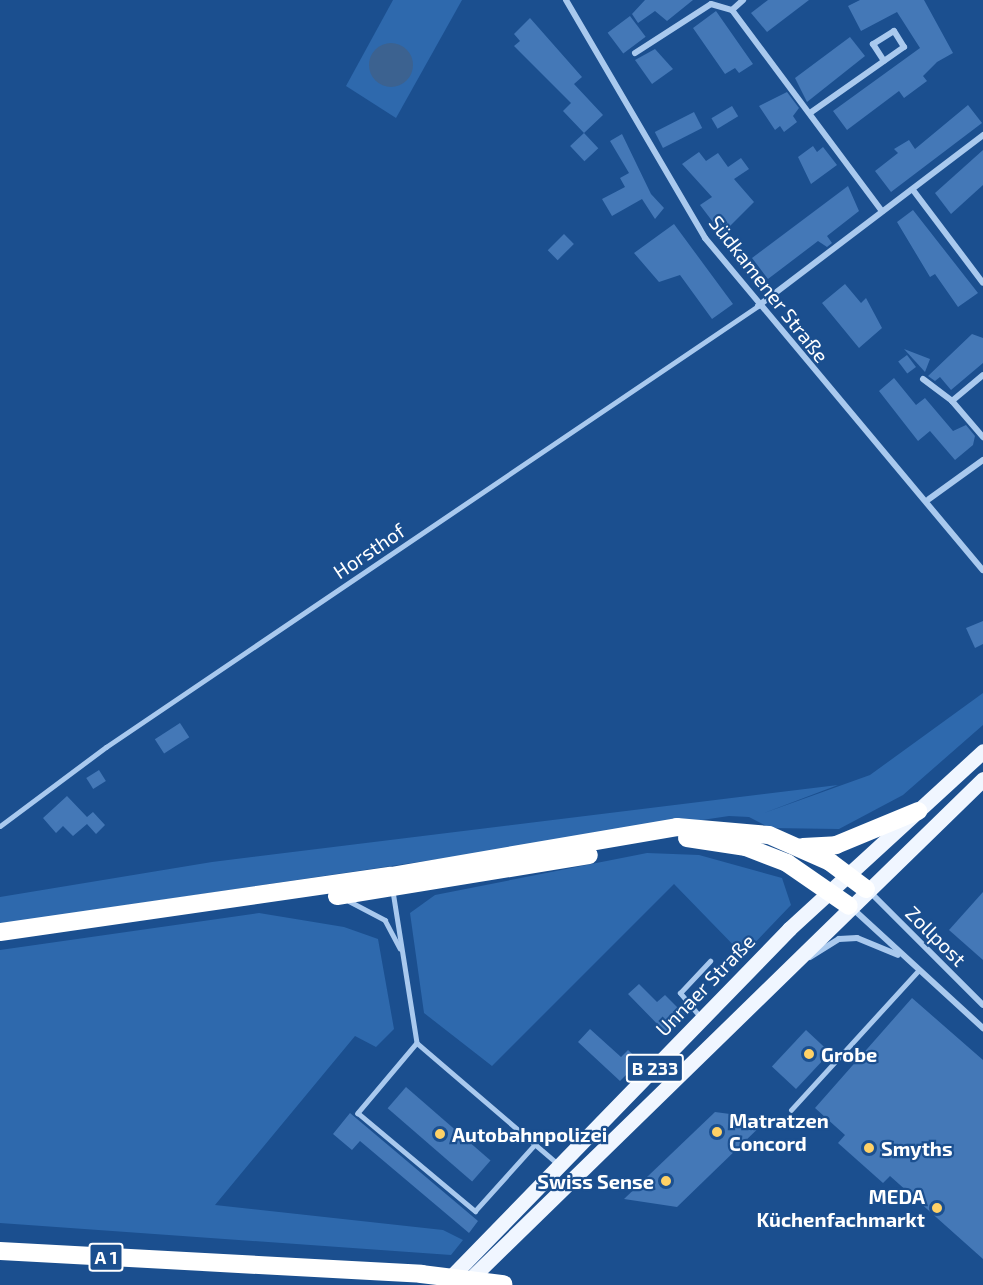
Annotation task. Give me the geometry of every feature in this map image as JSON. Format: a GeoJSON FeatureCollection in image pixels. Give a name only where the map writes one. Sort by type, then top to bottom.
{"type":"FeatureCollection","features":[{"type":"Feature","properties":{"kind":"highway"},"geometry":{"type":"LineString","coordinates":[[802,847],[836,845],[918,811]]}},
{"type":"Feature","properties":{"kind":"highway"},"geometry":{"type":"LineString","coordinates":[[0,943],[332,896],[677,827],[736,829],[802,847],[849,873],[866,889]]}},
{"type":"Feature","properties":{"kind":"highway"},"geometry":{"type":"LineString","coordinates":[[0,932],[392,883],[702,838],[787,863],[830,890],[849,906]]}},
{"type":"Feature","properties":{"kind":"highway","name":"A 1"},"geometry":{"type":"LineString","coordinates":[[0,1251],[421,1274],[508,1284]]}},
{"type":"Feature","properties":{"kind":"main road","name":"Unnaer Straße"},"geometry":{"type":"LineString","coordinates":[[443,1285],[830,890],[983,751]]}},
{"type":"Feature","properties":{"kind":"main road","name":"B 233"},"geometry":{"type":"LineString","coordinates":[[464,1285],[780,978],[866,889],[983,779]]}},
{"type":"Feature","properties":{"kind":"street","name":"Südkamener Straße"},"geometry":{"type":"LineString","coordinates":[[566,0],[664,174],[758,306],[906,484],[929,499],[983,570]]}},
{"type":"Feature","properties":{"kind":"street"},"geometry":{"type":"LineString","coordinates":[[732,10],[743,0]]}},
{"type":"Feature","properties":{"kind":"street"},"geometry":{"type":"LineString","coordinates":[[635,52],[711,4],[732,10],[882,211]]}},
{"type":"Feature","properties":{"kind":"street"},"geometry":{"type":"LineString","coordinates":[[810,113],[904,47],[894,31],[873,45],[884,61]]}},
{"type":"Feature","properties":{"kind":"street"},"geometry":{"type":"LineString","coordinates":[[758,306],[983,135]]}},
{"type":"Feature","properties":{"kind":"street"},"geometry":{"type":"LineString","coordinates":[[913,190],[983,283]]}},
{"type":"Feature","properties":{"kind":"street"},"geometry":{"type":"LineString","coordinates":[[952,401],[983,375]]}},
{"type":"Feature","properties":{"kind":"street"},"geometry":{"type":"LineString","coordinates":[[923,379],[952,401],[983,437]]}},
{"type":"Feature","properties":{"kind":"street"},"geometry":{"type":"LineString","coordinates":[[929,499],[982,462]]}},
{"type":"Feature","properties":{"kind":"street","name":"Zollpost"},"geometry":{"type":"LineString","coordinates":[[866,889],[983,1005]]}},
{"type":"Feature","properties":{"kind":"street","name":"Zollpost"},"geometry":{"type":"LineString","coordinates":[[849,906],[983,1029]]}},
{"type":"Feature","properties":{"kind":"street","name":"Zollpost"},"geometry":{"type":"LineString","coordinates":[[780,978],[839,939],[873,941],[903,958]]}},
{"type":"Feature","properties":{"kind":"lane","name":"Horsthof"},"geometry":{"type":"LineString","coordinates":[[0,826],[106,747],[758,306]]}},
{"type":"Feature","properties":{"kind":"lane"},"geometry":{"type":"LineString","coordinates":[[392,883],[417,1043],[560,1166]]}},
{"type":"Feature","properties":{"kind":"lane"},"geometry":{"type":"LineString","coordinates":[[332,896],[372,909],[402,953]]}},
{"type":"Feature","properties":{"kind":"lane"},"geometry":{"type":"LineString","coordinates":[[702,1019],[680,993],[710,960]]}},
{"type":"Feature","properties":{"kind":"lane","name":"Zollpost"},"geometry":{"type":"LineString","coordinates":[[791,1110],[918,971]]}},
{"type":"Feature","properties":{"kind":"lane"},"geometry":{"type":"LineString","coordinates":[[417,1043],[358,1113],[475,1211],[536,1143]]}},
{"type":"Feature","properties":{"kind":"shaded area"},"geometry":{"type":"Polygon","coordinates":[[[393,0],[462,0],[396,118],[346,86],[393,0]]]}},
{"type":"Feature","properties":{"kind":"shaded area"},"geometry":{"type":"Polygon","coordinates":[[[391,43],[406,50],[413,65],[406,80],[391,87],[376,80],[369,65],[376,50],[391,43]]]}},
{"type":"Feature","properties":{"kind":"shaded area"},"geometry":{"type":"Polygon","coordinates":[[[983,693],[983,725],[903,795],[839,829],[770,828],[749,817],[729,816],[0,924],[0,897],[212,862],[838,785],[764,813],[870,775],[983,693]]]}},
{"type":"Feature","properties":{"kind":"shaded area"},"geometry":{"type":"Polygon","coordinates":[[[647,853],[699,855],[782,878],[791,905],[743,955],[674,884],[492,1066],[424,1013],[410,913],[435,895],[647,853]]]}},
{"type":"Feature","properties":{"kind":"shaded area"},"geometry":{"type":"Polygon","coordinates":[[[259,913],[344,927],[378,939],[394,1029],[376,1047],[355,1036],[215,1205],[443,1230],[463,1240],[451,1255],[0,1223],[0,950],[259,913]]]}},
{"type":"Feature","properties":{"kind":"building"},"geometry":{"type":"Polygon","coordinates":[[[645,0],[693,0],[667,21],[655,11],[638,23],[632,14],[645,0]]]}},
{"type":"Feature","properties":{"kind":"building"},"geometry":{"type":"Polygon","coordinates":[[[768,0],[809,0],[767,32],[751,13],[768,0]]]}},
{"type":"Feature","properties":{"kind":"building"},"geometry":{"type":"Polygon","coordinates":[[[860,0],[924,0],[953,53],[937,62],[923,76],[927,81],[904,98],[899,91],[847,130],[833,111],[920,48],[897,12],[861,31],[848,6],[860,0]]]}},
{"type":"Feature","properties":{"kind":"building"},"geometry":{"type":"Polygon","coordinates":[[[716,11],[753,64],[739,73],[735,68],[725,74],[693,28],[716,11]]]}},
{"type":"Feature","properties":{"kind":"building"},"geometry":{"type":"Polygon","coordinates":[[[630,16],[646,37],[623,54],[608,33],[630,16]]]}},
{"type":"Feature","properties":{"kind":"building"},"geometry":{"type":"Polygon","coordinates":[[[530,18],[582,77],[574,84],[603,115],[584,133],[563,111],[571,103],[514,46],[520,41],[514,34],[530,18]]]}},
{"type":"Feature","properties":{"kind":"building"},"geometry":{"type":"Polygon","coordinates":[[[850,37],[865,56],[807,102],[795,78],[850,37]]]}},
{"type":"Feature","properties":{"kind":"building"},"geometry":{"type":"Polygon","coordinates":[[[655,49],[673,69],[652,84],[635,60],[655,49]]]}},
{"type":"Feature","properties":{"kind":"building"},"geometry":{"type":"Polygon","coordinates":[[[787,92],[799,108],[793,116],[797,122],[784,132],[780,126],[775,130],[759,106],[787,92]]]}},
{"type":"Feature","properties":{"kind":"building"},"geometry":{"type":"Polygon","coordinates":[[[968,105],[982,123],[891,192],[875,171],[898,153],[894,149],[909,140],[915,149],[968,105]]]}},
{"type":"Feature","properties":{"kind":"building"},"geometry":{"type":"Polygon","coordinates":[[[732,106],[738,116],[718,129],[711,118],[732,106]]]}},
{"type":"Feature","properties":{"kind":"building"},"geometry":{"type":"Polygon","coordinates":[[[694,112],[702,128],[663,148],[655,132],[694,112]]]}},
{"type":"Feature","properties":{"kind":"building"},"geometry":{"type":"Polygon","coordinates":[[[584,133],[598,148],[584,161],[570,146],[584,133]]]}},
{"type":"Feature","properties":{"kind":"building"},"geometry":{"type":"Polygon","coordinates":[[[622,134],[651,194],[664,208],[655,219],[642,199],[612,216],[602,199],[625,187],[620,178],[629,173],[610,141],[622,134]]]}},
{"type":"Feature","properties":{"kind":"building"},"geometry":{"type":"Polygon","coordinates":[[[813,146],[817,152],[823,147],[837,165],[811,184],[798,157],[813,146]]]}},
{"type":"Feature","properties":{"kind":"building"},"geometry":{"type":"Polygon","coordinates":[[[983,150],[983,185],[951,214],[935,193],[983,150]]]}},
{"type":"Feature","properties":{"kind":"building"},"geometry":{"type":"Polygon","coordinates":[[[699,152],[706,161],[718,153],[728,167],[741,158],[749,169],[734,179],[754,202],[722,234],[700,205],[712,197],[682,164],[699,152]]]}},
{"type":"Feature","properties":{"kind":"building"},"geometry":{"type":"Polygon","coordinates":[[[848,186],[859,211],[827,236],[832,243],[827,247],[818,241],[768,279],[752,258],[848,186]]]}},
{"type":"Feature","properties":{"kind":"building"},"geometry":{"type":"Polygon","coordinates":[[[913,210],[978,293],[958,307],[935,274],[930,277],[897,222],[913,210]]]}},
{"type":"Feature","properties":{"kind":"building"},"geometry":{"type":"Polygon","coordinates":[[[674,224],[733,304],[712,319],[680,275],[659,282],[634,253],[674,224]]]}},
{"type":"Feature","properties":{"kind":"building"},"geometry":{"type":"Polygon","coordinates":[[[564,234],[574,244],[558,260],[548,250],[564,234]]]}},
{"type":"Feature","properties":{"kind":"building"},"geometry":{"type":"Polygon","coordinates":[[[845,284],[861,303],[866,298],[882,328],[859,348],[822,303],[845,284]]]}},
{"type":"Feature","properties":{"kind":"building"},"geometry":{"type":"Polygon","coordinates":[[[972,334],[983,338],[983,363],[951,390],[940,377],[935,381],[928,376],[972,334]]]}},
{"type":"Feature","properties":{"kind":"building"},"geometry":{"type":"Polygon","coordinates":[[[904,349],[930,359],[925,372],[904,349]]]}},
{"type":"Feature","properties":{"kind":"building"},"geometry":{"type":"Polygon","coordinates":[[[907,355],[916,367],[907,374],[898,362],[907,355]]]}},
{"type":"Feature","properties":{"kind":"building"},"geometry":{"type":"Polygon","coordinates":[[[894,378],[916,405],[925,398],[953,431],[966,425],[975,436],[973,445],[955,460],[930,431],[918,441],[879,391],[894,378]]]}},
{"type":"Feature","properties":{"kind":"building"},"geometry":{"type":"Polygon","coordinates":[[[983,621],[983,644],[975,648],[966,628],[983,621]]]}},
{"type":"Feature","properties":{"kind":"building"},"geometry":{"type":"Polygon","coordinates":[[[180,723],[189,737],[164,754],[155,739],[180,723]]]}},
{"type":"Feature","properties":{"kind":"building"},"geometry":{"type":"Polygon","coordinates":[[[99,770],[106,781],[93,789],[86,778],[99,770]]]}},
{"type":"Feature","properties":{"kind":"building"},"geometry":{"type":"Polygon","coordinates":[[[67,796],[87,817],[93,812],[105,825],[96,834],[87,824],[73,836],[63,826],[56,833],[43,818],[67,796]]]}},
{"type":"Feature","properties":{"kind":"building"},"geometry":{"type":"Polygon","coordinates":[[[983,892],[983,960],[949,930],[983,892]]]}},
{"type":"Feature","properties":{"kind":"building"},"geometry":{"type":"Polygon","coordinates":[[[639,984],[657,1002],[665,995],[685,1015],[666,1033],[628,994],[639,984]]]}},
{"type":"Feature","properties":{"kind":"building"},"geometry":{"type":"Polygon","coordinates":[[[912,998],[983,1060],[983,1259],[890,1176],[883,1183],[838,1143],[845,1135],[815,1108],[912,998]]]}},
{"type":"Feature","properties":{"kind":"building"},"geometry":{"type":"Polygon","coordinates":[[[590,1029],[621,1057],[628,1050],[640,1061],[620,1081],[578,1042],[590,1029]]]}},
{"type":"Feature","properties":{"kind":"building"},"geometry":{"type":"Polygon","coordinates":[[[806,1030],[830,1053],[796,1089],[772,1067],[806,1030]]]}},
{"type":"Feature","properties":{"kind":"building","name":"Autobahnpolizei"},"geometry":{"type":"Polygon","coordinates":[[[406,1087],[491,1160],[472,1182],[388,1108],[406,1087]]]}},
{"type":"Feature","properties":{"kind":"building"},"geometry":{"type":"Polygon","coordinates":[[[715,1112],[768,1119],[677,1207],[624,1199],[715,1112]]]}},
{"type":"Feature","properties":{"kind":"building"},"geometry":{"type":"Polygon","coordinates":[[[350,1113],[478,1221],[469,1233],[360,1141],[352,1150],[333,1134],[350,1113]]]}},
{"type":"Feature","properties":{"kind":"place","name":"Grobe"},"geometry":{"type":"Point","coordinates":[809,1054]}},
{"type":"Feature","properties":{"kind":"place","name":"Matratzen Concord"},"geometry":{"type":"Point","coordinates":[717,1132]}},
{"type":"Feature","properties":{"kind":"place","name":"Autobahnpolizei"},"geometry":{"type":"Point","coordinates":[440,1134]}},
{"type":"Feature","properties":{"kind":"place","name":"Smyths"},"geometry":{"type":"Point","coordinates":[869,1148]}},
{"type":"Feature","properties":{"kind":"place","name":"Swiss Sense"},"geometry":{"type":"Point","coordinates":[666,1181]}},
{"type":"Feature","properties":{"kind":"place","name":"MEDA Küchenfachmarkt"},"geometry":{"type":"Point","coordinates":[937,1208]}}]}
